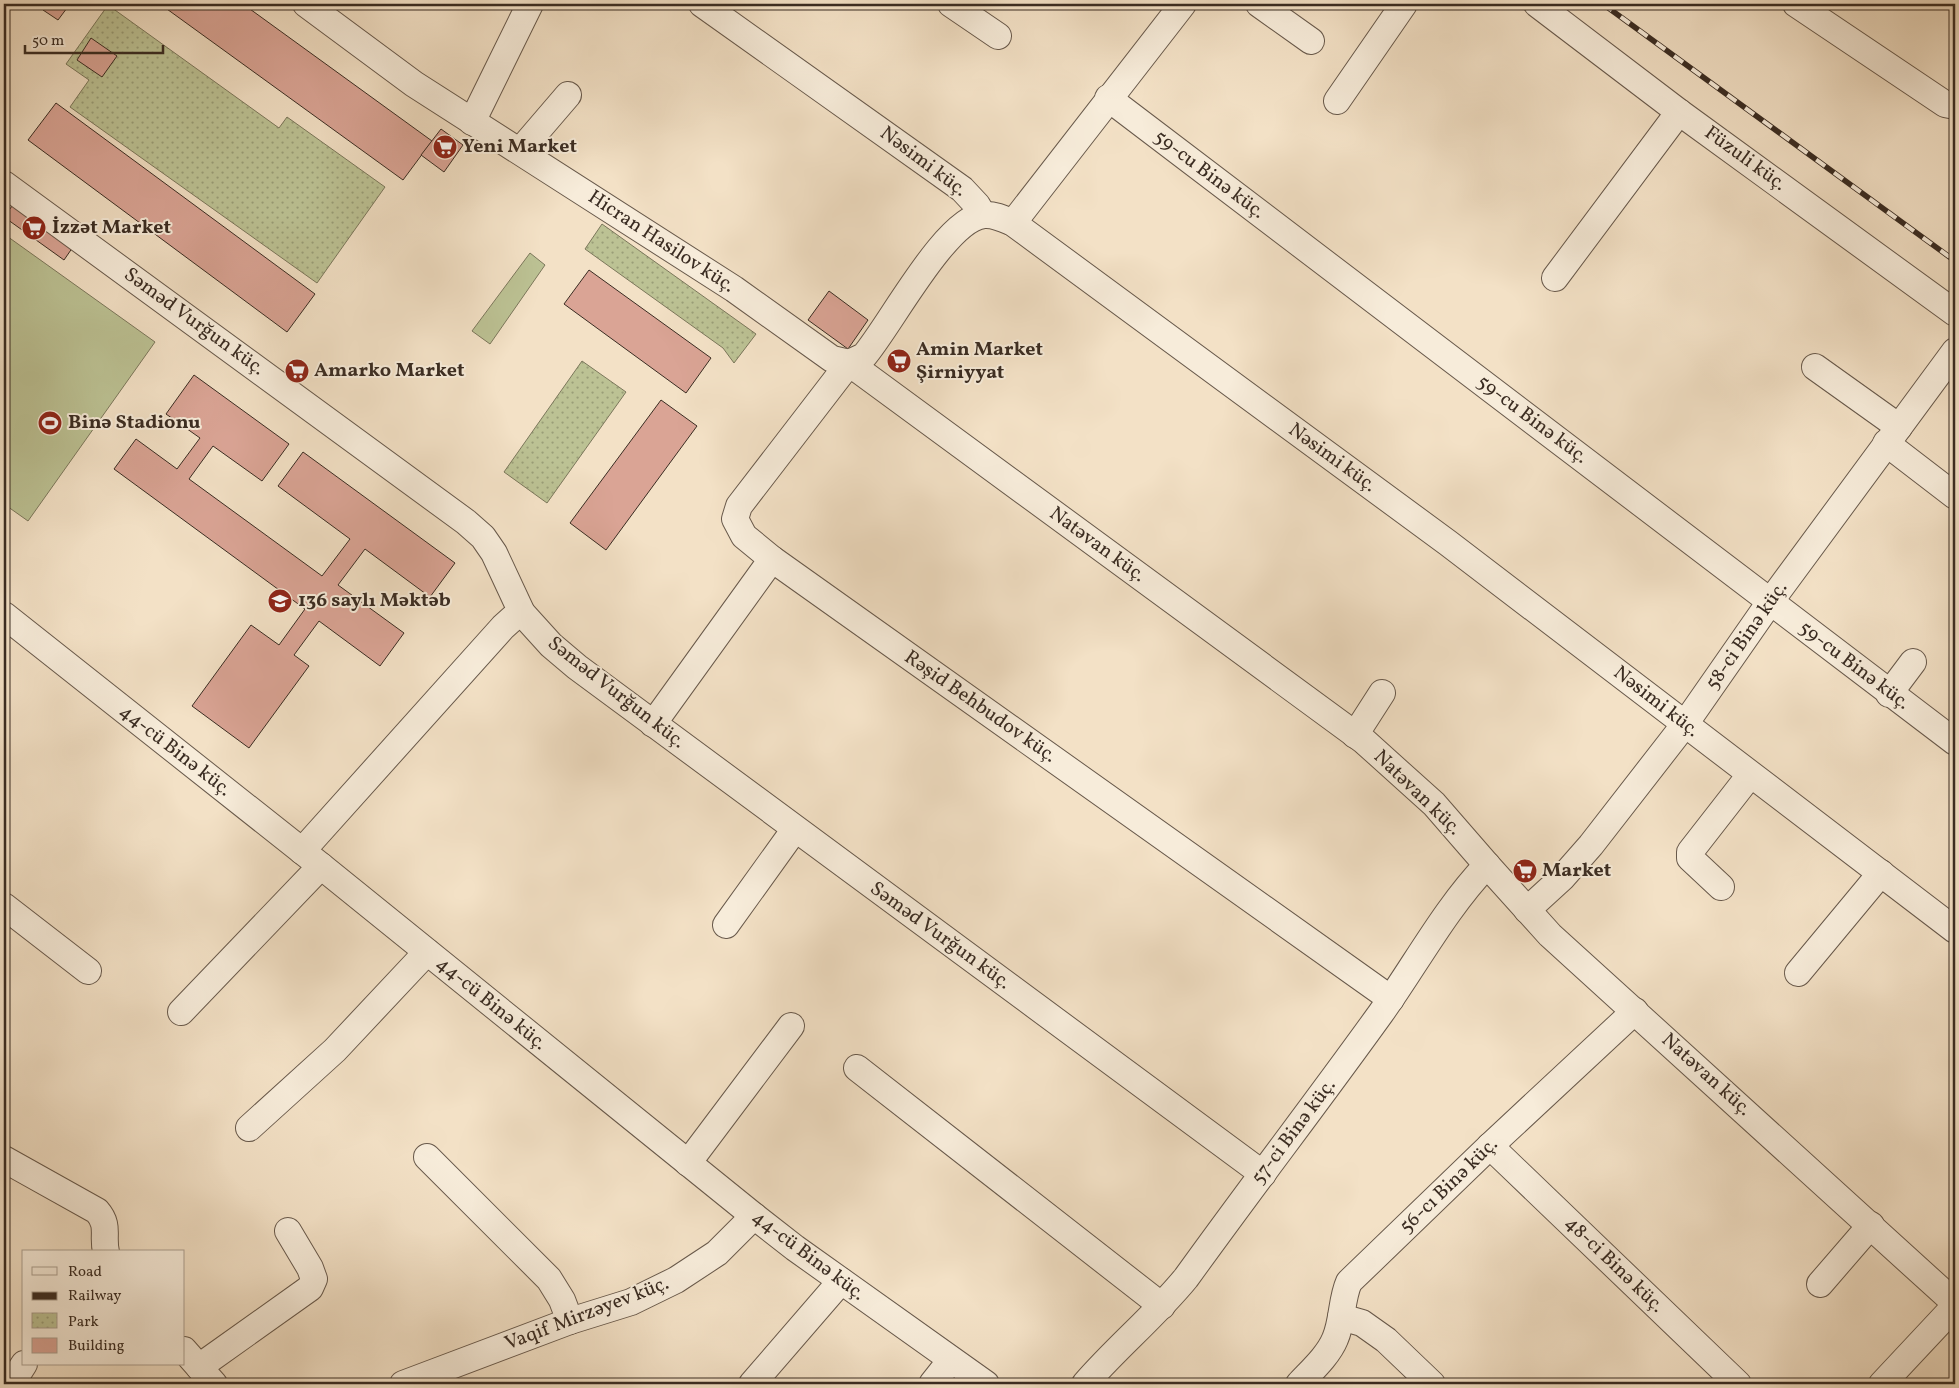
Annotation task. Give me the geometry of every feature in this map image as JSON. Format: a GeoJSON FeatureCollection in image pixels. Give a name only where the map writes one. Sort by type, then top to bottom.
{"type":"FeatureCollection","features":[{"type":"Feature","properties":{"kind":"street","name":"Hicran Hasilov küç."},"geometry":{"type":"LineString","coordinates":[[306,4],[414,84],[734,289],[823,355],[832,359],[849,362]]}},
{"type":"Feature","properties":{"kind":"street"},"geometry":{"type":"LineString","coordinates":[[472,122],[530,4]]}},
{"type":"Feature","properties":{"kind":"street"},"geometry":{"type":"LineString","coordinates":[[951,4],[998,36]]}},
{"type":"Feature","properties":{"kind":"street"},"geometry":{"type":"LineString","coordinates":[[1013,223],[1108,98],[1183,4]]}},
{"type":"Feature","properties":{"kind":"street"},"geometry":{"type":"LineString","coordinates":[[1259,4],[1311,41]]}},
{"type":"Feature","properties":{"kind":"street"},"geometry":{"type":"LineString","coordinates":[[1336,101],[1404,4]]}},
{"type":"Feature","properties":{"kind":"street","name":"Füzuli küç."},"geometry":{"type":"LineString","coordinates":[[1537,4],[1679,112],[1955,312]]}},
{"type":"Feature","properties":{"kind":"street"},"geometry":{"type":"LineString","coordinates":[[1796,4],[1945,104],[1955,106]]}},
{"type":"Feature","properties":{"kind":"street","name":"Nəsimi küç."},"geometry":{"type":"LineString","coordinates":[[705,5],[962,189],[977,205],[983,215],[1002,218],[1013,223],[1448,543],[1955,930]]}},
{"type":"Feature","properties":{"kind":"street"},"geometry":{"type":"LineString","coordinates":[[520,151],[568,95]]}},
{"type":"Feature","properties":{"kind":"street","name":"59-cu Binə küç."},"geometry":{"type":"LineString","coordinates":[[1108,98],[1955,742]]}},
{"type":"Feature","properties":{"kind":"street"},"geometry":{"type":"LineString","coordinates":[[1555,278],[1679,112]]}},
{"type":"Feature","properties":{"kind":"street","name":"Səməd Vurğun küç."},"geometry":{"type":"LineString","coordinates":[[4,184],[466,522],[483,537],[494,553],[522,613],[551,645],[577,667],[1263,1174]]}},
{"type":"Feature","properties":{"kind":"street"},"geometry":{"type":"LineString","coordinates":[[849,362],[857,360],[869,350],[932,258],[946,241],[965,224],[983,215]]}},
{"type":"Feature","properties":{"kind":"street","name":"58-ci Binə küç."},"geometry":{"type":"LineString","coordinates":[[1527,910],[1562,878],[1591,845],[1685,724],[1770,602],[1955,351]]}},
{"type":"Feature","properties":{"kind":"street","name":"Rəşid Behbudov küç."},"geometry":{"type":"LineString","coordinates":[[849,362],[740,506],[735,519],[744,536],[772,558],[1391,1000]]}},
{"type":"Feature","properties":{"kind":"street","name":"Natəvan küç."},"geometry":{"type":"LineString","coordinates":[[849,362],[1355,734],[1434,804],[1550,935],[1871,1226],[1955,1305]]}},
{"type":"Feature","properties":{"kind":"street"},"geometry":{"type":"LineString","coordinates":[[1815,368],[1892,435],[1955,496]]}},
{"type":"Feature","properties":{"kind":"street"},"geometry":{"type":"LineString","coordinates":[[653,724],[772,558]]}},
{"type":"Feature","properties":{"kind":"street"},"geometry":{"type":"LineString","coordinates":[[181,1012],[312,859],[503,627],[522,613]]}},
{"type":"Feature","properties":{"kind":"street","name":"44-cü Binə küç."},"geometry":{"type":"LineString","coordinates":[[4,614],[312,859],[754,1216],[841,1282],[986,1384]]}},
{"type":"Feature","properties":{"kind":"street"},"geometry":{"type":"LineString","coordinates":[[1890,694],[1913,662]]}},
{"type":"Feature","properties":{"kind":"street"},"geometry":{"type":"LineString","coordinates":[[1355,734],[1382,693]]}},
{"type":"Feature","properties":{"kind":"street"},"geometry":{"type":"LineString","coordinates":[[1721,887],[1690,858],[1690,852],[1750,775]]}},
{"type":"Feature","properties":{"kind":"street"},"geometry":{"type":"LineString","coordinates":[[726,925],[795,829]]}},
{"type":"Feature","properties":{"kind":"street","name":"57-ci Binə küç."},"geometry":{"type":"LineString","coordinates":[[1085,1384],[1124,1341],[1162,1306],[1186,1278],[1391,1000],[1457,902],[1487,866]]}},
{"type":"Feature","properties":{"kind":"street"},"geometry":{"type":"LineString","coordinates":[[1798,973],[1881,873]]}},
{"type":"Feature","properties":{"kind":"street"},"geometry":{"type":"LineString","coordinates":[[4,906],[88,972]]}},
{"type":"Feature","properties":{"kind":"street"},"geometry":{"type":"LineString","coordinates":[[249,1128],[336,1050],[427,952]]}},
{"type":"Feature","properties":{"kind":"street","name":"56-cı Binə küç."},"geometry":{"type":"LineString","coordinates":[[1299,1384],[1324,1356],[1335,1340],[1342,1317],[1344,1294],[1349,1282],[1490,1146],[1635,1011]]}},
{"type":"Feature","properties":{"kind":"street"},"geometry":{"type":"LineString","coordinates":[[688,1163],[791,1026]]}},
{"type":"Feature","properties":{"kind":"street"},"geometry":{"type":"LineString","coordinates":[[857,1068],[1162,1306]]}},
{"type":"Feature","properties":{"kind":"street","name":"48-ci Binə küç."},"geometry":{"type":"LineString","coordinates":[[1490,1146],[1738,1384]]}},
{"type":"Feature","properties":{"kind":"street"},"geometry":{"type":"LineString","coordinates":[[427,1157],[549,1279],[562,1300],[570,1321]]}},
{"type":"Feature","properties":{"kind":"street"},"geometry":{"type":"LineString","coordinates":[[4,1159],[97,1211],[103,1218],[106,1226],[103,1250]]}},
{"type":"Feature","properties":{"kind":"street","name":"Vaqif Mirzəyev küç."},"geometry":{"type":"LineString","coordinates":[[403,1384],[570,1321],[631,1302],[676,1280],[717,1254],[754,1216]]}},
{"type":"Feature","properties":{"kind":"street"},"geometry":{"type":"LineString","coordinates":[[1820,1284],[1871,1226]]}},
{"type":"Feature","properties":{"kind":"street"},"geometry":{"type":"LineString","coordinates":[[199,1367],[310,1288],[314,1279],[310,1268],[288,1231]]}},
{"type":"Feature","properties":{"kind":"street"},"geometry":{"type":"LineString","coordinates":[[752,1384],[841,1282]]}},
{"type":"Feature","properties":{"kind":"street"},"geometry":{"type":"LineString","coordinates":[[1882,1384],[1955,1305]]}},
{"type":"Feature","properties":{"kind":"street"},"geometry":{"type":"LineString","coordinates":[[1342,1317],[1362,1323],[1386,1340],[1432,1384]]}},
{"type":"Feature","properties":{"kind":"street"},"geometry":{"type":"LineString","coordinates":[[932,1384],[951,1360]]}},
{"type":"Feature","properties":{"kind":"green space"},"geometry":{"type":"Polygon","coordinates":[[[108,5],[279,128],[287,117],[385,187],[317,283],[70,107],[89,80],[66,64],[108,5]]]}},
{"type":"Feature","properties":{"kind":"green space"},"geometry":{"type":"Polygon","coordinates":[[[602,224],[756,334],[734,363],[723,348],[585,249],[602,224]]]}},
{"type":"Feature","properties":{"kind":"green space","name":"Binə Stadionu"},"geometry":{"type":"Polygon","coordinates":[[[4,234],[155,342],[28,521],[4,504],[4,234]]]}},
{"type":"Feature","properties":{"kind":"green space"},"geometry":{"type":"Polygon","coordinates":[[[530,253],[545,265],[490,344],[472,331],[530,253]]]}},
{"type":"Feature","properties":{"kind":"green space"},"geometry":{"type":"Polygon","coordinates":[[[582,361],[626,392],[547,503],[504,472],[582,361]]]}},
{"type":"Feature","properties":{"kind":"building"},"geometry":{"type":"Polygon","coordinates":[[[48,4],[70,4],[58,20],[43,10],[48,4]]]}},
{"type":"Feature","properties":{"kind":"building"},"geometry":{"type":"Polygon","coordinates":[[[160,4],[243,4],[432,141],[403,180],[160,4]]]}},
{"type":"Feature","properties":{"kind":"building"},"geometry":{"type":"Polygon","coordinates":[[[91,38],[117,56],[102,77],[77,60],[91,38]]]}},
{"type":"Feature","properties":{"kind":"building"},"geometry":{"type":"Polygon","coordinates":[[[56,103],[315,294],[287,332],[28,140],[56,103]]]}},
{"type":"Feature","properties":{"kind":"building"},"geometry":{"type":"Polygon","coordinates":[[[441,129],[463,145],[444,172],[421,155],[441,129]]]}},
{"type":"Feature","properties":{"kind":"building"},"geometry":{"type":"Polygon","coordinates":[[[15,202],[75,244],[64,260],[4,217],[15,202]]]}},
{"type":"Feature","properties":{"kind":"building"},"geometry":{"type":"Polygon","coordinates":[[[589,270],[711,358],[686,393],[564,304],[589,270]]]}},
{"type":"Feature","properties":{"kind":"building"},"geometry":{"type":"Polygon","coordinates":[[[829,291],[868,320],[848,349],[808,320],[829,291]]]}},
{"type":"Feature","properties":{"kind":"building"},"geometry":{"type":"Polygon","coordinates":[[[194,375],[289,444],[262,481],[213,446],[189,479],[322,576],[350,539],[278,486],[303,452],[455,563],[430,597],[365,549],[338,585],[404,633],[380,666],[319,621],[294,655],[309,666],[249,748],[192,706],[251,625],[279,645],[305,609],[114,469],[136,439],[177,469],[200,438],[166,414],[194,375]]]}},
{"type":"Feature","properties":{"kind":"building"},"geometry":{"type":"Polygon","coordinates":[[[661,400],[697,426],[606,550],[570,523],[661,400]]]}},
{"type":"Feature","properties":{"kind":"railway"},"geometry":{"type":"LineString","coordinates":[[1603,4],[1955,261]]}},
{"type":"Feature","properties":{"kind":"place","name":"Yeni Market"},"geometry":{"type":"Point","coordinates":[445,147]}},
{"type":"Feature","properties":{"kind":"place","name":"İzzət Market"},"geometry":{"type":"Point","coordinates":[34,228]}},
{"type":"Feature","properties":{"kind":"place","name":"Amin Market Şirniyyat"},"geometry":{"type":"Point","coordinates":[899,361]}},
{"type":"Feature","properties":{"kind":"place","name":"Amarko Market"},"geometry":{"type":"Point","coordinates":[297,371]}},
{"type":"Feature","properties":{"kind":"place","name":"Binə Stadionu"},"geometry":{"type":"Point","coordinates":[50,423]}},
{"type":"Feature","properties":{"kind":"place","name":"136 saylı Məktəb"},"geometry":{"type":"Point","coordinates":[280,601]}},
{"type":"Feature","properties":{"kind":"place","name":"Market"},"geometry":{"type":"Point","coordinates":[1525,871]}}]}
